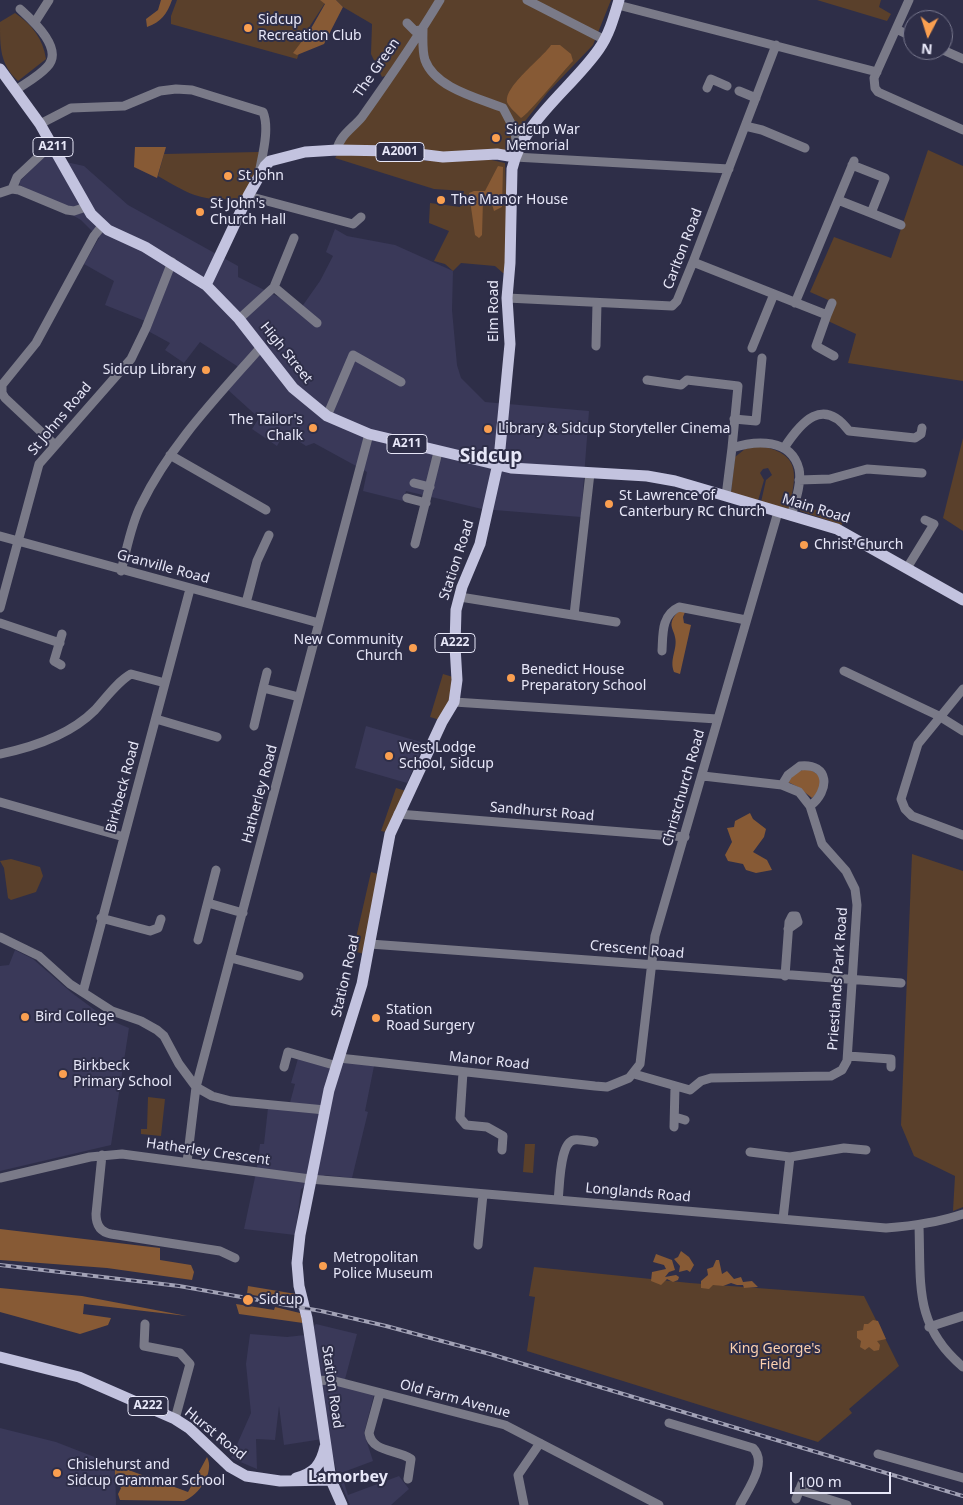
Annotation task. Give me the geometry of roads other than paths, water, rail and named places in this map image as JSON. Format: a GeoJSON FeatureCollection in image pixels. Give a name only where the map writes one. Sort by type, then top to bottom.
{"type":"FeatureCollection","features":[{"type":"Feature","properties":{"kind":"main road"},"geometry":{"type":"LineString","coordinates":[[516,151],[546,108],[599,50],[619,2]]}},
{"type":"Feature","properties":{"kind":"main road","name":"A211"},"geometry":{"type":"LineString","coordinates":[[0,69],[40,124],[86,207],[102,226]]}},
{"type":"Feature","properties":{"kind":"main road","name":"A2001"},"geometry":{"type":"LineString","coordinates":[[206,285],[248,196],[259,179],[285,158],[305,152],[337,150],[394,151],[443,157],[516,151]]}},
{"type":"Feature","properties":{"kind":"main road","name":"Elm Road"},"geometry":{"type":"LineString","coordinates":[[498,465],[510,344],[507,298],[510,263],[512,169],[516,151]]}},
{"type":"Feature","properties":{"kind":"main road","name":"High Street"},"geometry":{"type":"LineString","coordinates":[[102,226],[172,262],[206,285],[239,319],[293,388],[328,416],[369,434],[498,465]]}},
{"type":"Feature","properties":{"kind":"main road","name":"Main Road"},"geometry":{"type":"LineString","coordinates":[[498,465],[554,472],[655,477],[834,527],[963,600]]}},
{"type":"Feature","properties":{"kind":"main road","name":"Station Road"},"geometry":{"type":"LineString","coordinates":[[342,1505],[331,1480],[307,1318],[298,1286],[297,1262],[310,1179],[325,1110],[360,988],[390,834],[442,722],[454,702],[457,680],[455,625],[460,597],[480,544],[498,465]]}},
{"type":"Feature","properties":{"kind":"main road","name":"Hurst Road"},"geometry":{"type":"LineString","coordinates":[[0,1357],[79,1376],[174,1419],[189,1428],[235,1470],[257,1479],[285,1481],[331,1480]]}},
{"type":"Feature","properties":{"kind":"main road","name":"A222"},"geometry":{"type":"LineString","coordinates":[[285,1481],[309,1475],[318,1466],[326,1444]]}},
{"type":"Feature","properties":{"kind":"street"},"geometry":{"type":"LineString","coordinates":[[35,22],[48,0]]}},
{"type":"Feature","properties":{"kind":"street","name":"The Green"},"geometry":{"type":"LineString","coordinates":[[337,150],[342,137],[349,132],[423,28],[440,0]]}},
{"type":"Feature","properties":{"kind":"street"},"geometry":{"type":"LineString","coordinates":[[527,0],[604,40]]}},
{"type":"Feature","properties":{"kind":"street"},"geometry":{"type":"LineString","coordinates":[[909,0],[876,72],[874,82],[878,92],[963,130]]}},
{"type":"Feature","properties":{"kind":"street"},"geometry":{"type":"LineString","coordinates":[[619,2],[876,72]]}},
{"type":"Feature","properties":{"kind":"street"},"geometry":{"type":"LineString","coordinates":[[16,90],[49,66],[52,58],[51,46],[35,22],[20,9]]}},
{"type":"Feature","properties":{"kind":"street"},"geometry":{"type":"LineString","coordinates":[[407,23],[415,31],[423,28],[424,59],[430,69],[444,83],[503,108],[515,132],[516,151],[729,169]]}},
{"type":"Feature","properties":{"kind":"street"},"geometry":{"type":"LineString","coordinates":[[896,29],[903,32]]}},
{"type":"Feature","properties":{"kind":"street","name":"Carlton Road"},"geometry":{"type":"LineString","coordinates":[[507,298],[672,306],[677,301],[693,262],[776,45]]}},
{"type":"Feature","properties":{"kind":"street"},"geometry":{"type":"LineString","coordinates":[[707,88],[711,79],[727,86]]}},
{"type":"Feature","properties":{"kind":"street"},"geometry":{"type":"LineString","coordinates":[[40,124],[71,108],[124,106],[160,91],[192,90],[263,112],[265,130],[259,179]]}},
{"type":"Feature","properties":{"kind":"street"},"geometry":{"type":"LineString","coordinates":[[739,91],[756,98]]}},
{"type":"Feature","properties":{"kind":"street"},"geometry":{"type":"LineString","coordinates":[[745,126],[762,130],[805,148]]}},
{"type":"Feature","properties":{"kind":"street"},"geometry":{"type":"LineString","coordinates":[[12,189],[17,177],[51,144]]}},
{"type":"Feature","properties":{"kind":"street"},"geometry":{"type":"LineString","coordinates":[[795,303],[835,202],[838,200],[853,163],[885,178],[871,213]]}},
{"type":"Feature","properties":{"kind":"street"},"geometry":{"type":"LineString","coordinates":[[0,193],[12,189],[23,191],[67,210],[74,211],[86,207]]}},
{"type":"Feature","properties":{"kind":"street"},"geometry":{"type":"LineString","coordinates":[[248,196],[340,223],[355,224],[361,217]]}},
{"type":"Feature","properties":{"kind":"street"},"geometry":{"type":"LineString","coordinates":[[838,200],[901,225]]}},
{"type":"Feature","properties":{"kind":"street"},"geometry":{"type":"LineString","coordinates":[[54,444],[5,398],[2,393],[2,385],[36,343],[94,236],[102,226]]}},
{"type":"Feature","properties":{"kind":"street"},"geometry":{"type":"LineString","coordinates":[[239,319],[274,288],[294,238]]}},
{"type":"Feature","properties":{"kind":"street","name":"St Johns Road"},"geometry":{"type":"LineString","coordinates":[[0,608],[37,469],[54,444],[131,358],[153,312],[172,262]]}},
{"type":"Feature","properties":{"kind":"street"},"geometry":{"type":"LineString","coordinates":[[693,262],[827,316]]}},
{"type":"Feature","properties":{"kind":"street"},"geometry":{"type":"LineString","coordinates":[[274,288],[317,323]]}},
{"type":"Feature","properties":{"kind":"street"},"geometry":{"type":"LineString","coordinates":[[752,348],[774,294]]}},
{"type":"Feature","properties":{"kind":"street"},"geometry":{"type":"LineString","coordinates":[[596,346],[597,303]]}},
{"type":"Feature","properties":{"kind":"street"},"geometry":{"type":"LineString","coordinates":[[832,303],[816,346],[834,356]]}},
{"type":"Feature","properties":{"kind":"street"},"geometry":{"type":"LineString","coordinates":[[122,570],[140,505],[170,455],[197,420],[261,348]]}},
{"type":"Feature","properties":{"kind":"street"},"geometry":{"type":"LineString","coordinates":[[328,416],[353,355],[401,382]]}},
{"type":"Feature","properties":{"kind":"street"},"geometry":{"type":"LineString","coordinates":[[734,419],[756,421],[762,358]]}},
{"type":"Feature","properties":{"kind":"street"},"geometry":{"type":"LineString","coordinates":[[647,380],[681,384],[687,380],[738,386],[726,496]]}},
{"type":"Feature","properties":{"kind":"street"},"geometry":{"type":"LineString","coordinates":[[784,448],[806,419],[822,414],[843,422],[849,431],[915,438],[921,434],[922,428]]}},
{"type":"Feature","properties":{"kind":"street","name":"Hatherley Road"},"geometry":{"type":"LineString","coordinates":[[188,1162],[196,1087],[369,434]]}},
{"type":"Feature","properties":{"kind":"street"},"geometry":{"type":"LineString","coordinates":[[732,448],[747,443],[774,444],[784,448],[795,461],[799,480],[791,516]]}},
{"type":"Feature","properties":{"kind":"street"},"geometry":{"type":"LineString","coordinates":[[415,544],[438,452]]}},
{"type":"Feature","properties":{"kind":"street"},"geometry":{"type":"LineString","coordinates":[[170,455],[266,510]]}},
{"type":"Feature","properties":{"kind":"street"},"geometry":{"type":"LineString","coordinates":[[799,480],[830,479],[867,469],[922,474]]}},
{"type":"Feature","properties":{"kind":"street"},"geometry":{"type":"LineString","coordinates":[[574,615],[590,473]]}},
{"type":"Feature","properties":{"kind":"street"},"geometry":{"type":"LineString","coordinates":[[414,483],[430,487]]}},
{"type":"Feature","properties":{"kind":"street"},"geometry":{"type":"LineString","coordinates":[[407,498],[426,503]]}},
{"type":"Feature","properties":{"kind":"street","name":"Christchurch Road"},"geometry":{"type":"LineString","coordinates":[[634,1074],[641,1059],[650,965],[655,936],[703,776],[717,719],[778,512]]}},
{"type":"Feature","properties":{"kind":"street"},"geometry":{"type":"LineString","coordinates":[[907,568],[934,524],[925,520]]}},
{"type":"Feature","properties":{"kind":"street"},"geometry":{"type":"LineString","coordinates":[[246,603],[257,561],[269,535]]}},
{"type":"Feature","properties":{"kind":"street","name":"Granville Road"},"geometry":{"type":"LineString","coordinates":[[0,536],[319,623]]}},
{"type":"Feature","properties":{"kind":"street","name":"Birkbeck Road"},"geometry":{"type":"LineString","coordinates":[[83,992],[101,918],[190,589]]}},
{"type":"Feature","properties":{"kind":"street"},"geometry":{"type":"LineString","coordinates":[[460,597],[616,622]]}},
{"type":"Feature","properties":{"kind":"street"},"geometry":{"type":"LineString","coordinates":[[662,652],[664,623],[672,610],[679,607],[746,620]]}},
{"type":"Feature","properties":{"kind":"street"},"geometry":{"type":"LineString","coordinates":[[0,623],[61,639],[54,660],[61,665]]}},
{"type":"Feature","properties":{"kind":"street"},"geometry":{"type":"LineString","coordinates":[[844,671],[939,716],[963,731]]}},
{"type":"Feature","properties":{"kind":"street"},"geometry":{"type":"LineString","coordinates":[[254,726],[267,672]]}},
{"type":"Feature","properties":{"kind":"street"},"geometry":{"type":"LineString","coordinates":[[0,754],[42,743],[66,731],[94,711],[131,674],[165,683]]}},
{"type":"Feature","properties":{"kind":"street"},"geometry":{"type":"LineString","coordinates":[[263,688],[299,697]]}},
{"type":"Feature","properties":{"kind":"street"},"geometry":{"type":"LineString","coordinates":[[963,688],[923,736],[915,751],[902,793],[902,805],[912,816],[963,835]]}},
{"type":"Feature","properties":{"kind":"street"},"geometry":{"type":"LineString","coordinates":[[454,702],[717,719]]}},
{"type":"Feature","properties":{"kind":"street"},"geometry":{"type":"LineString","coordinates":[[156,719],[217,736]]}},
{"type":"Feature","properties":{"kind":"street"},"geometry":{"type":"LineString","coordinates":[[782,785],[788,775],[800,766],[814,767],[820,771],[824,779],[824,791],[818,800],[810,806]]}},
{"type":"Feature","properties":{"kind":"street","name":"Priestlands Park Road"},"geometry":{"type":"LineString","coordinates":[[634,1074],[690,1090],[695,1088],[701,1081],[711,1078],[831,1076],[842,1070],[848,1056],[857,915],[855,889],[841,863],[822,844],[810,806],[799,792],[782,785],[703,776]]}},
{"type":"Feature","properties":{"kind":"street"},"geometry":{"type":"LineString","coordinates":[[0,802],[124,837]]}},
{"type":"Feature","properties":{"kind":"street","name":"Sandhurst Road"},"geometry":{"type":"LineString","coordinates":[[398,814],[684,837]]}},
{"type":"Feature","properties":{"kind":"street"},"geometry":{"type":"LineString","coordinates":[[198,940],[216,870]]}},
{"type":"Feature","properties":{"kind":"street"},"geometry":{"type":"LineString","coordinates":[[208,903],[243,913]]}},
{"type":"Feature","properties":{"kind":"street"},"geometry":{"type":"LineString","coordinates":[[101,918],[150,931],[158,928],[161,919]]}},
{"type":"Feature","properties":{"kind":"street"},"geometry":{"type":"LineString","coordinates":[[785,976],[788,929]]}},
{"type":"Feature","properties":{"kind":"street"},"geometry":{"type":"LineString","coordinates":[[0,937],[38,956],[83,992],[116,1014],[141,1021],[157,1030],[164,1036],[179,1064],[196,1087],[212,1096],[231,1101],[325,1110]]}},
{"type":"Feature","properties":{"kind":"street","name":"Crescent Road"},"geometry":{"type":"LineString","coordinates":[[370,944],[852,981],[901,983]]}},
{"type":"Feature","properties":{"kind":"street"},"geometry":{"type":"LineString","coordinates":[[231,958],[299,976]]}},
{"type":"Feature","properties":{"kind":"street","name":"Manor Road"},"geometry":{"type":"LineString","coordinates":[[284,1067],[288,1052],[338,1062],[601,1086],[616,1084],[634,1074]]}},
{"type":"Feature","properties":{"kind":"street"},"geometry":{"type":"LineString","coordinates":[[848,1056],[891,1059],[891,1067]]}},
{"type":"Feature","properties":{"kind":"street"},"geometry":{"type":"LineString","coordinates":[[463,1072],[460,1118],[466,1125],[487,1126],[503,1136],[502,1150]]}},
{"type":"Feature","properties":{"kind":"street"},"geometry":{"type":"LineString","coordinates":[[674,1127],[675,1087]]}},
{"type":"Feature","properties":{"kind":"street"},"geometry":{"type":"LineString","coordinates":[[675,1117],[685,1120]]}},
{"type":"Feature","properties":{"kind":"street"},"geometry":{"type":"LineString","coordinates":[[558,1200],[563,1151],[567,1143],[574,1140],[594,1142]]}},
{"type":"Feature","properties":{"kind":"street"},"geometry":{"type":"LineString","coordinates":[[750,1152],[790,1157],[844,1148],[866,1150]]}},
{"type":"Feature","properties":{"kind":"street","name":"Hatherley Crescent"},"geometry":{"type":"LineString","coordinates":[[0,1178],[102,1155],[122,1154],[310,1179]]}},
{"type":"Feature","properties":{"kind":"street"},"geometry":{"type":"LineString","coordinates":[[102,1155],[96,1214],[96,1220],[101,1230],[125,1237],[220,1251],[235,1258]]}},
{"type":"Feature","properties":{"kind":"street"},"geometry":{"type":"LineString","coordinates":[[783,1219],[790,1157]]}},
{"type":"Feature","properties":{"kind":"street","name":"Longlands Road"},"geometry":{"type":"LineString","coordinates":[[310,1179],[886,1228],[919,1226],[944,1221],[963,1214]]}},
{"type":"Feature","properties":{"kind":"street"},"geometry":{"type":"LineString","coordinates":[[478,1245],[483,1194]]}},
{"type":"Feature","properties":{"kind":"street"},"geometry":{"type":"LineString","coordinates":[[919,1226],[923,1303],[929,1327],[946,1353],[963,1367]]}},
{"type":"Feature","properties":{"kind":"street"},"geometry":{"type":"LineString","coordinates":[[929,1327],[963,1316]]}},
{"type":"Feature","properties":{"kind":"street"},"geometry":{"type":"LineString","coordinates":[[145,1324],[144,1346],[180,1353],[190,1364],[174,1419]]}},
{"type":"Feature","properties":{"kind":"street","name":"Old Farm Avenue"},"geometry":{"type":"LineString","coordinates":[[316,1380],[335,1381],[495,1422],[540,1443],[659,1505]]}},
{"type":"Feature","properties":{"kind":"street"},"geometry":{"type":"LineString","coordinates":[[380,1393],[369,1433],[370,1439],[376,1446],[411,1459],[408,1479]]}},
{"type":"Feature","properties":{"kind":"street"},"geometry":{"type":"LineString","coordinates":[[669,1424],[753,1448],[757,1452],[760,1464],[740,1505]]}},
{"type":"Feature","properties":{"kind":"street"},"geometry":{"type":"LineString","coordinates":[[524,1505],[518,1475],[540,1443]]}},
{"type":"Feature","properties":{"kind":"street"},"geometry":{"type":"LineString","coordinates":[[878,1454],[963,1478]]}},
{"type":"Feature","properties":{"kind":"street"},"geometry":{"type":"LineString","coordinates":[[799,1490],[847,1505]]}},
{"type":"Feature","properties":{"kind":"railway"},"geometry":{"type":"LineString","coordinates":[[0,1265],[179,1286],[321,1311],[386,1326],[490,1354],[963,1496]]}},
{"type":"Feature","properties":{"kind":"place","name":"Sidcup Recreation Club"},"geometry":{"type":"Point","coordinates":[248,28]}},
{"type":"Feature","properties":{"kind":"place","name":"Sidcup War Memorial"},"geometry":{"type":"Point","coordinates":[496,138]}},
{"type":"Feature","properties":{"kind":"place","name":"St John"},"geometry":{"type":"Point","coordinates":[228,176]}},
{"type":"Feature","properties":{"kind":"place","name":"The Manor House"},"geometry":{"type":"Point","coordinates":[441,200]}},
{"type":"Feature","properties":{"kind":"place","name":"St John's Church Hall"},"geometry":{"type":"Point","coordinates":[200,212]}},
{"type":"Feature","properties":{"kind":"place","name":"Sidcup Library"},"geometry":{"type":"Point","coordinates":[206,370]}},
{"type":"Feature","properties":{"kind":"place","name":"The Tailor's Chalk"},"geometry":{"type":"Point","coordinates":[313,428]}},
{"type":"Feature","properties":{"kind":"place","name":"Library & Sidcup Storyteller Cinema"},"geometry":{"type":"Point","coordinates":[488,429]}},
{"type":"Feature","properties":{"kind":"place","name":"St Lawrence of Canterbury RC Church"},"geometry":{"type":"Point","coordinates":[609,504]}},
{"type":"Feature","properties":{"kind":"place","name":"Christ Church"},"geometry":{"type":"Point","coordinates":[804,545]}},
{"type":"Feature","properties":{"kind":"place","name":"New Community Church"},"geometry":{"type":"Point","coordinates":[413,648]}},
{"type":"Feature","properties":{"kind":"place","name":"Benedict House Preparatory School"},"geometry":{"type":"Point","coordinates":[511,678]}},
{"type":"Feature","properties":{"kind":"place","name":"West Lodge School, Sidcup"},"geometry":{"type":"Point","coordinates":[389,756]}},
{"type":"Feature","properties":{"kind":"place","name":"Bird College"},"geometry":{"type":"Point","coordinates":[25,1017]}},
{"type":"Feature","properties":{"kind":"place","name":"Station Road Surgery"},"geometry":{"type":"Point","coordinates":[376,1018]}},
{"type":"Feature","properties":{"kind":"place","name":"Birkbeck Primary School"},"geometry":{"type":"Point","coordinates":[63,1074]}},
{"type":"Feature","properties":{"kind":"place","name":"Metropolitan Police Museum"},"geometry":{"type":"Point","coordinates":[323,1266]}},
{"type":"Feature","properties":{"kind":"place","name":"Sidcup"},"geometry":{"type":"Point","coordinates":[248,1300]}},
{"type":"Feature","properties":{"kind":"place","name":"Chislehurst and Sidcup Grammar School"},"geometry":{"type":"Point","coordinates":[57,1473]}},
{"type":"Feature","properties":{"kind":"district","name":"Sidcup"},"geometry":{"type":"Point","coordinates":[491,457]}},
{"type":"Feature","properties":{"kind":"district","name":"Lamorbey"},"geometry":{"type":"Point","coordinates":[348,1477]}},
{"type":"Feature","properties":{"kind":"park label","name":"King George's Field"},"geometry":{"type":"Point","coordinates":[775,1358]}}]}
